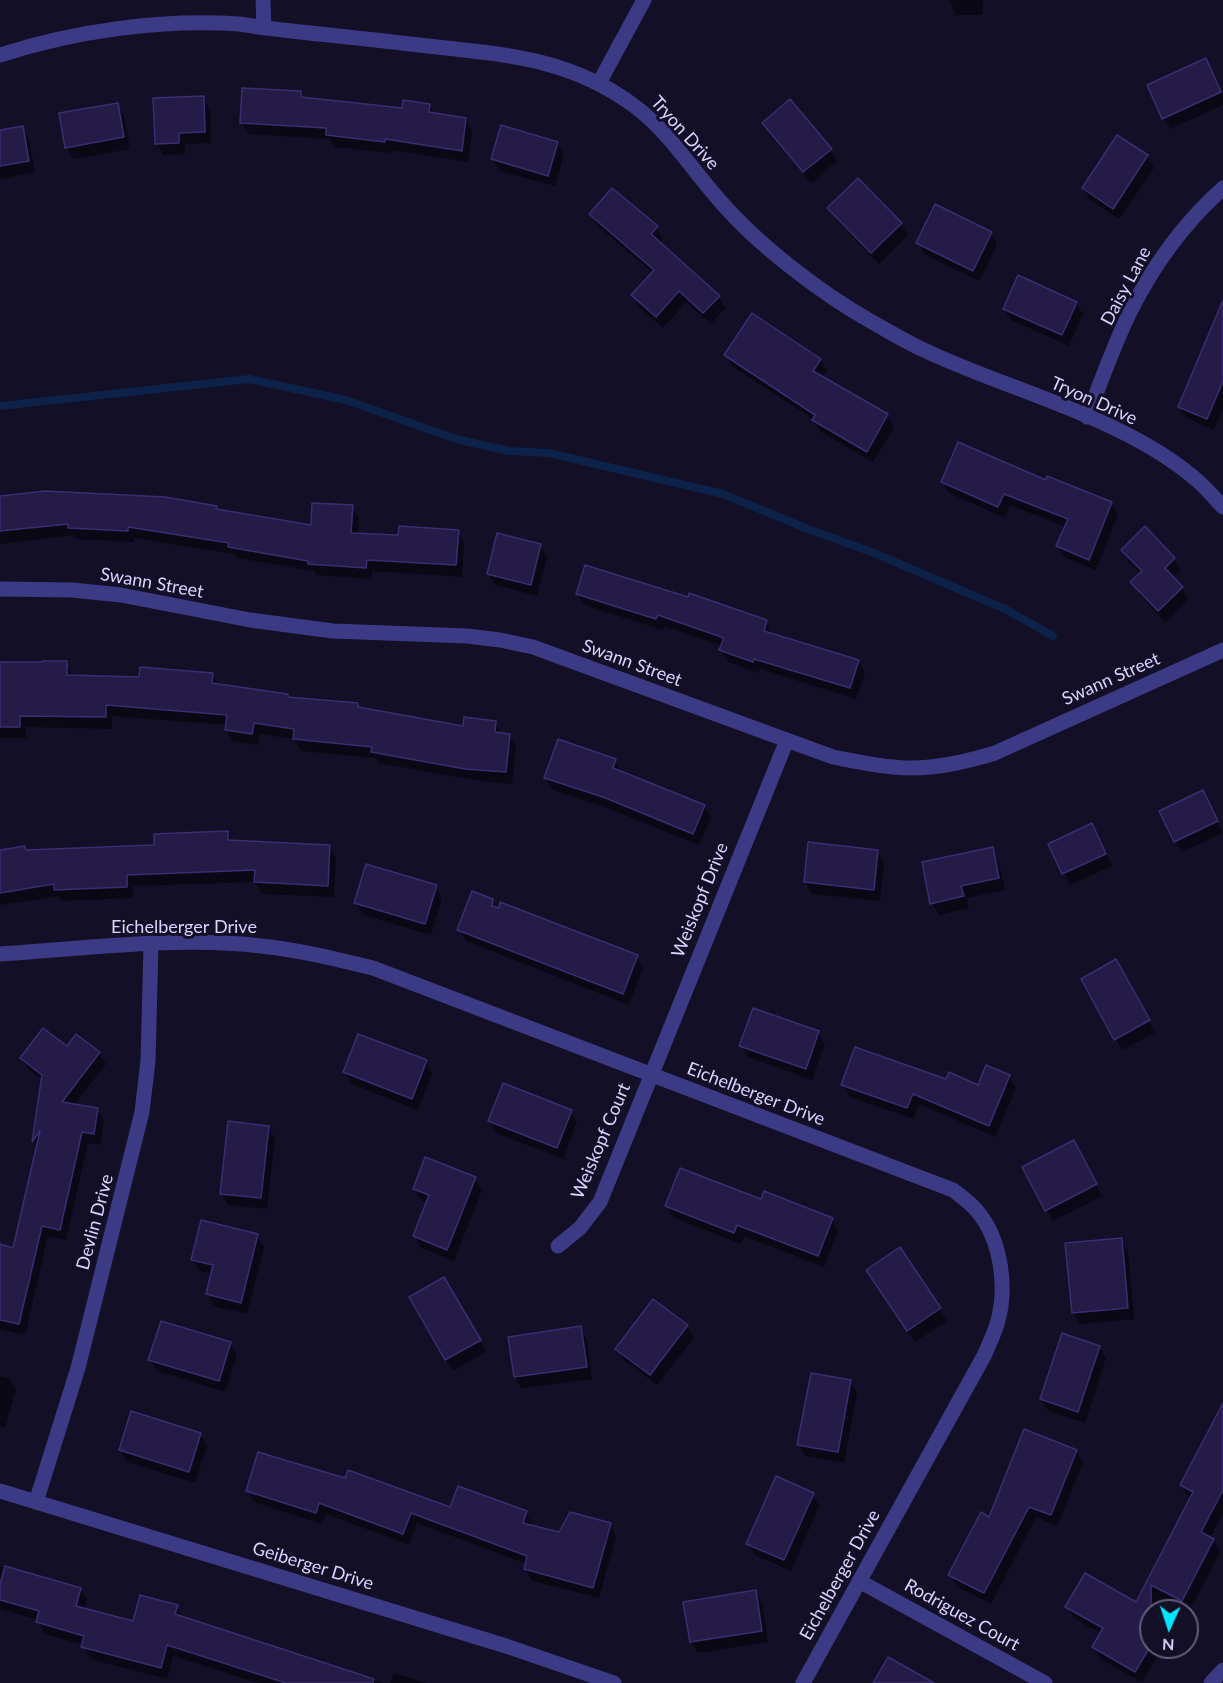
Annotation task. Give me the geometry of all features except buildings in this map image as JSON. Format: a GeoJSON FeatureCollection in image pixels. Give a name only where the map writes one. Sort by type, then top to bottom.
{"type":"FeatureCollection","features":[{"type":"Feature","properties":{"kind":"street"},"geometry":{"type":"LineString","coordinates":[[263,0],[264,28]]}},
{"type":"Feature","properties":{"kind":"street"},"geometry":{"type":"LineString","coordinates":[[599,83],[644,0]]}},
{"type":"Feature","properties":{"kind":"street","name":"Tryon Drive"},"geometry":{"type":"LineString","coordinates":[[0,55],[35,44],[118,29],[234,24],[524,58],[557,65],[599,83],[635,106],[660,129],[723,206],[772,251],[811,282],[867,320],[926,351],[1118,430],[1173,462],[1200,483],[1223,507]]}},
{"type":"Feature","properties":{"kind":"street","name":"Daisy Lane"},"geometry":{"type":"LineString","coordinates":[[1087,417],[1130,312],[1144,285],[1172,243],[1204,205],[1223,188]]}},
{"type":"Feature","properties":{"kind":"street","name":"Swann Street"},"geometry":{"type":"LineString","coordinates":[[0,589],[72,590],[121,595],[250,620],[333,631],[467,636],[500,640],[533,647],[833,757],[880,766],[913,768],[963,762],[995,753],[1223,650]]}},
{"type":"Feature","properties":{"kind":"street","name":"Weiskopf Drive"},"geometry":{"type":"LineString","coordinates":[[650,1074],[787,740]]}},
{"type":"Feature","properties":{"kind":"street","name":"Eichelberger Drive"},"geometry":{"type":"LineString","coordinates":[[0,954],[209,943],[259,945],[309,952],[374,968],[953,1190],[978,1212],[994,1241],[999,1257],[1002,1290],[997,1323],[985,1354],[803,1683]]}},
{"type":"Feature","properties":{"kind":"street","name":"Devlin Drive"},"geometry":{"type":"LineString","coordinates":[[36,1502],[78,1368],[142,1112],[148,1061],[151,945]]}},
{"type":"Feature","properties":{"kind":"street","name":"Weiskopf Court"},"geometry":{"type":"LineString","coordinates":[[558,1246],[580,1228],[600,1202],[650,1074]]}},
{"type":"Feature","properties":{"kind":"street","name":"Geiberger Drive"},"geometry":{"type":"LineString","coordinates":[[0,1491],[494,1642],[614,1683]]}},
{"type":"Feature","properties":{"kind":"street","name":"Rodriguez Court"},"geometry":{"type":"LineString","coordinates":[[859,1581],[1045,1683]]}},
{"type":"Feature","properties":{"kind":"street"},"geometry":{"type":"LineString","coordinates":[[1211,1683],[1223,1670]]}},
{"type":"Feature","properties":{"kind":"waterway"},"geometry":{"type":"LineString","coordinates":[[0,406],[249,379],[346,400],[456,439],[509,451],[549,453],[723,494],[874,553],[1005,609],[1053,636]]}}]}
